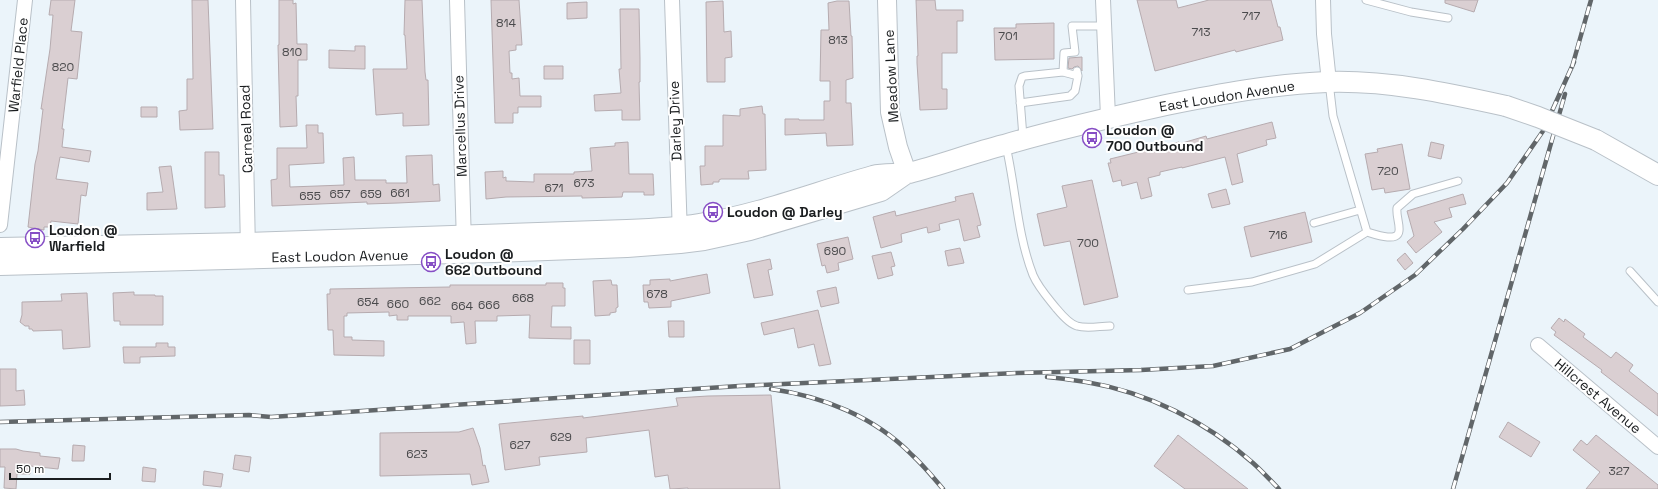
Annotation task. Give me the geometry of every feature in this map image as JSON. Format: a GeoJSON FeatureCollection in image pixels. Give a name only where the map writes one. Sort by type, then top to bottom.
{"type":"FeatureCollection","features":[{"type":"Feature","properties":{"kind":"main road","name":"East Loudon Avenue"},"geometry":{"type":"LineString","coordinates":[[0,265],[248,250],[464,244],[680,235],[701,224],[748,213],[877,175],[907,173],[1014,142],[1108,118],[1239,91],[1329,82],[1402,86],[1448,93],[1506,106],[1596,140],[1658,175]]}},
{"type":"Feature","properties":{"kind":"main road","name":"East Loudon Avenue"},"geometry":{"type":"LineString","coordinates":[[0,248],[248,250]]}},
{"type":"Feature","properties":{"kind":"street","name":"Warfield Place"},"geometry":{"type":"LineString","coordinates":[[0,225],[25,0]]}},
{"type":"Feature","properties":{"kind":"street","name":"Carneal Road"},"geometry":{"type":"LineString","coordinates":[[243,0],[248,250]]}},
{"type":"Feature","properties":{"kind":"street","name":"Marcellus Drive"},"geometry":{"type":"LineString","coordinates":[[457,0],[464,244]]}},
{"type":"Feature","properties":{"kind":"street","name":"Darley Drive"},"geometry":{"type":"LineString","coordinates":[[672,0],[680,235]]}},
{"type":"Feature","properties":{"kind":"street","name":"Meadow Lane"},"geometry":{"type":"LineString","coordinates":[[887,0],[890,112],[898,147],[907,173]]}},
{"type":"Feature","properties":{"kind":"street"},"geometry":{"type":"LineString","coordinates":[[1103,0],[1108,118]]}},
{"type":"Feature","properties":{"kind":"street"},"geometry":{"type":"LineString","coordinates":[[1323,0],[1324,34],[1329,82]]}},
{"type":"Feature","properties":{"kind":"street","name":"Hillcrest Avenue"},"geometry":{"type":"LineString","coordinates":[[1538,346],[1658,447]]}},
{"type":"Feature","properties":{"kind":"lane"},"geometry":{"type":"LineString","coordinates":[[1366,0],[1411,12],[1448,18]]}},
{"type":"Feature","properties":{"kind":"lane"},"geometry":{"type":"LineString","coordinates":[[1063,72],[1064,53],[1075,55],[1072,26],[1104,26]]}},
{"type":"Feature","properties":{"kind":"lane"},"geometry":{"type":"LineString","coordinates":[[1020,102],[1070,96],[1075,90],[1077,74],[1063,72],[1053,75],[1025,76],[1022,78],[1019,86],[1020,102],[1014,142],[1014,182],[1023,239],[1034,276],[1040,287],[1057,309],[1075,326],[1110,326]]}},
{"type":"Feature","properties":{"kind":"lane"},"geometry":{"type":"LineString","coordinates":[[1329,82],[1333,116],[1367,232]]}},
{"type":"Feature","properties":{"kind":"lane"},"geometry":{"type":"LineString","coordinates":[[1056,90],[1057,98]]}},
{"type":"Feature","properties":{"kind":"lane"},"geometry":{"type":"LineString","coordinates":[[1188,290],[1252,282],[1314,264],[1367,232],[1391,238],[1399,232],[1396,216],[1397,208],[1414,194],[1458,181]]}},
{"type":"Feature","properties":{"kind":"lane"},"geometry":{"type":"LineString","coordinates":[[1314,223],[1360,210]]}},
{"type":"Feature","properties":{"kind":"lane"},"geometry":{"type":"LineString","coordinates":[[1630,271],[1658,302]]}},
{"type":"Feature","properties":{"kind":"lane"},"geometry":{"type":"LineString","coordinates":[[1652,296],[1658,291]]}},
{"type":"Feature","properties":{"kind":"building"},"geometry":{"type":"Polygon","coordinates":[[[51,0],[75,0],[71,31],[82,32],[77,79],[68,78],[62,129],[64,129],[62,147],[91,151],[89,162],[60,157],[56,179],[88,183],[86,196],[81,195],[78,224],[51,221],[50,227],[44,227],[44,230],[28,227],[43,109],[41,109],[50,49],[53,15],[49,15],[51,0]]]}},
{"type":"Feature","properties":{"kind":"building"},"geometry":{"type":"Polygon","coordinates":[[[192,0],[208,0],[213,129],[180,130],[179,111],[187,110],[187,79],[193,79],[192,0]]]}},
{"type":"Feature","properties":{"kind":"building"},"geometry":{"type":"Polygon","coordinates":[[[279,0],[293,0],[293,4],[296,3],[297,44],[307,44],[307,60],[298,60],[298,96],[296,96],[297,126],[280,127],[278,45],[279,0]]]}},
{"type":"Feature","properties":{"kind":"building"},"geometry":{"type":"Polygon","coordinates":[[[405,0],[422,0],[425,72],[426,80],[428,80],[429,125],[403,126],[403,113],[376,115],[373,69],[407,69],[404,35],[405,0]]]}},
{"type":"Feature","properties":{"kind":"building"},"geometry":{"type":"Polygon","coordinates":[[[491,0],[519,0],[522,45],[516,45],[516,50],[509,51],[510,73],[512,73],[512,79],[519,78],[520,96],[541,96],[541,107],[518,107],[518,113],[513,113],[513,123],[495,123],[491,0]]]}},
{"type":"Feature","properties":{"kind":"building"},"geometry":{"type":"Polygon","coordinates":[[[916,0],[935,0],[936,10],[963,10],[963,21],[957,21],[957,53],[942,53],[942,89],[947,89],[947,109],[920,110],[917,63],[916,0]]]}},
{"type":"Feature","properties":{"kind":"building"},"geometry":{"type":"Polygon","coordinates":[[[1137,0],[1176,0],[1178,8],[1209,0],[1271,0],[1283,40],[1236,52],[1235,50],[1155,71],[1137,0]]]}},
{"type":"Feature","properties":{"kind":"building"},"geometry":{"type":"Polygon","coordinates":[[[1445,0],[1478,0],[1474,12],[1445,3],[1445,0]]]}},
{"type":"Feature","properties":{"kind":"building"},"geometry":{"type":"Polygon","coordinates":[[[723,1],[724,32],[731,31],[732,57],[725,58],[725,82],[707,82],[706,2],[723,1]]]}},
{"type":"Feature","properties":{"kind":"building"},"geometry":{"type":"Polygon","coordinates":[[[849,1],[853,78],[846,80],[846,103],[851,103],[853,145],[827,146],[826,133],[785,135],[785,119],[824,120],[824,101],[830,101],[830,81],[820,81],[821,30],[829,30],[828,3],[849,1]]]}},
{"type":"Feature","properties":{"kind":"building"},"geometry":{"type":"Polygon","coordinates":[[[587,2],[587,18],[567,19],[567,3],[587,2]]]}},
{"type":"Feature","properties":{"kind":"building"},"geometry":{"type":"Polygon","coordinates":[[[620,9],[639,9],[640,120],[622,120],[622,110],[595,111],[594,95],[621,93],[619,69],[621,69],[620,9]]]}},
{"type":"Feature","properties":{"kind":"building"},"geometry":{"type":"Polygon","coordinates":[[[1054,23],[1054,59],[995,60],[994,28],[1016,28],[1016,24],[1054,23]]]}},
{"type":"Feature","properties":{"kind":"building"},"geometry":{"type":"Polygon","coordinates":[[[355,46],[365,46],[365,69],[329,68],[329,50],[355,51],[355,46]]]}},
{"type":"Feature","properties":{"kind":"building"},"geometry":{"type":"Polygon","coordinates":[[[1082,57],[1082,71],[1078,66],[1072,69],[1068,68],[1069,58],[1082,57]]]}},
{"type":"Feature","properties":{"kind":"building"},"geometry":{"type":"Polygon","coordinates":[[[544,66],[563,66],[563,79],[544,79],[544,66]]]}},
{"type":"Feature","properties":{"kind":"building"},"geometry":{"type":"Polygon","coordinates":[[[762,106],[763,114],[765,114],[766,170],[748,171],[749,179],[721,179],[719,182],[713,182],[713,184],[701,185],[700,166],[705,166],[705,146],[723,146],[723,115],[740,116],[740,109],[762,106]]]}},
{"type":"Feature","properties":{"kind":"building"},"geometry":{"type":"Polygon","coordinates":[[[141,107],[157,107],[157,117],[141,117],[141,107]]]}},
{"type":"Feature","properties":{"kind":"building"},"geometry":{"type":"Polygon","coordinates":[[[1272,122],[1276,138],[1266,140],[1267,145],[1237,154],[1243,182],[1232,185],[1225,157],[1160,172],[1160,175],[1148,178],[1152,196],[1141,199],[1137,182],[1122,186],[1121,180],[1113,182],[1108,163],[1111,163],[1110,159],[1179,142],[1179,144],[1206,136],[1207,139],[1272,122]]]}},
{"type":"Feature","properties":{"kind":"building"},"geometry":{"type":"Polygon","coordinates":[[[306,125],[318,125],[318,133],[323,133],[324,163],[289,165],[290,187],[344,185],[343,158],[354,157],[355,180],[386,180],[386,183],[407,183],[406,156],[432,155],[433,185],[439,184],[440,201],[272,206],[271,180],[277,179],[277,148],[307,148],[306,125]]]}},
{"type":"Feature","properties":{"kind":"building"},"geometry":{"type":"Polygon","coordinates":[[[628,142],[629,174],[653,174],[654,195],[644,195],[644,192],[623,192],[622,197],[506,197],[486,199],[485,172],[503,171],[503,178],[506,177],[506,181],[534,182],[534,174],[574,174],[574,172],[592,171],[590,148],[615,146],[615,143],[628,142]]]}},
{"type":"Feature","properties":{"kind":"building"},"geometry":{"type":"Polygon","coordinates":[[[1431,142],[1444,145],[1441,159],[1428,156],[1431,142]]]}},
{"type":"Feature","properties":{"kind":"building"},"geometry":{"type":"Polygon","coordinates":[[[1402,144],[1410,189],[1385,193],[1384,188],[1372,190],[1365,154],[1378,152],[1377,149],[1402,144]]]}},
{"type":"Feature","properties":{"kind":"building"},"geometry":{"type":"Polygon","coordinates":[[[205,152],[219,152],[219,175],[224,175],[225,207],[205,208],[205,152]]]}},
{"type":"Feature","properties":{"kind":"building"},"geometry":{"type":"Polygon","coordinates":[[[171,166],[177,209],[147,210],[147,193],[163,192],[159,167],[171,166]]]}},
{"type":"Feature","properties":{"kind":"building"},"geometry":{"type":"Polygon","coordinates":[[[1092,180],[1118,297],[1084,305],[1070,241],[1044,246],[1037,214],[1067,207],[1062,186],[1092,180]]]}},
{"type":"Feature","properties":{"kind":"building"},"geometry":{"type":"Polygon","coordinates":[[[1226,189],[1230,204],[1212,208],[1208,194],[1226,189]]]}},
{"type":"Feature","properties":{"kind":"building"},"geometry":{"type":"Polygon","coordinates":[[[973,193],[981,225],[977,226],[980,237],[964,241],[959,219],[939,224],[940,230],[928,233],[927,227],[901,234],[902,242],[881,248],[873,217],[895,211],[896,216],[956,201],[955,197],[973,193]]]}},
{"type":"Feature","properties":{"kind":"building"},"geometry":{"type":"Polygon","coordinates":[[[1463,194],[1466,204],[1449,208],[1452,217],[1434,222],[1442,232],[1416,253],[1407,242],[1414,236],[1407,211],[1463,194]]]}},
{"type":"Feature","properties":{"kind":"building"},"geometry":{"type":"Polygon","coordinates":[[[1305,212],[1312,242],[1251,257],[1244,227],[1305,212]]]}},
{"type":"Feature","properties":{"kind":"building"},"geometry":{"type":"Polygon","coordinates":[[[848,237],[853,259],[838,263],[839,270],[827,273],[825,265],[822,266],[817,244],[848,237]]]}},
{"type":"Feature","properties":{"kind":"building"},"geometry":{"type":"Polygon","coordinates":[[[960,248],[964,263],[948,266],[945,251],[960,248]]]}},
{"type":"Feature","properties":{"kind":"building"},"geometry":{"type":"Polygon","coordinates":[[[891,252],[895,266],[891,267],[893,275],[878,279],[872,256],[891,252]]]}},
{"type":"Feature","properties":{"kind":"building"},"geometry":{"type":"Polygon","coordinates":[[[1405,253],[1413,263],[1405,270],[1397,260],[1405,253]]]}},
{"type":"Feature","properties":{"kind":"building"},"geometry":{"type":"Polygon","coordinates":[[[770,259],[772,269],[768,270],[773,295],[754,298],[747,264],[770,259]]]}},
{"type":"Feature","properties":{"kind":"building"},"geometry":{"type":"Polygon","coordinates":[[[707,274],[710,293],[671,301],[671,307],[649,308],[648,302],[644,302],[643,285],[650,285],[650,280],[670,279],[670,281],[707,274]]]}},
{"type":"Feature","properties":{"kind":"building"},"geometry":{"type":"Polygon","coordinates":[[[611,280],[612,285],[617,285],[618,307],[616,308],[616,312],[610,313],[610,315],[595,316],[593,281],[611,280]]]}},
{"type":"Feature","properties":{"kind":"building"},"geometry":{"type":"Polygon","coordinates":[[[546,283],[563,283],[563,288],[565,288],[565,306],[552,306],[551,327],[571,327],[571,339],[529,338],[530,315],[497,316],[497,321],[475,321],[476,343],[466,344],[464,322],[451,323],[451,316],[408,316],[408,320],[397,320],[397,315],[389,316],[389,312],[347,313],[347,316],[344,316],[344,337],[352,337],[352,340],[384,341],[384,356],[334,355],[333,330],[328,330],[327,294],[330,294],[330,289],[450,287],[450,285],[546,285],[546,283]]]}},
{"type":"Feature","properties":{"kind":"building"},"geometry":{"type":"Polygon","coordinates":[[[836,287],[839,303],[821,307],[817,291],[836,287]]]}},
{"type":"Feature","properties":{"kind":"building"},"geometry":{"type":"Polygon","coordinates":[[[134,292],[134,295],[163,296],[163,325],[120,325],[120,321],[114,321],[113,293],[134,292]]]}},
{"type":"Feature","properties":{"kind":"building"},"geometry":{"type":"Polygon","coordinates":[[[87,293],[90,347],[63,349],[62,330],[33,331],[32,329],[29,329],[29,326],[25,326],[20,322],[22,315],[22,302],[62,301],[61,294],[87,293]]]}},
{"type":"Feature","properties":{"kind":"building"},"geometry":{"type":"Polygon","coordinates":[[[818,310],[831,364],[819,366],[814,344],[798,348],[794,328],[764,335],[761,323],[818,310]]]}},
{"type":"Feature","properties":{"kind":"building"},"geometry":{"type":"Polygon","coordinates":[[[1559,318],[1564,322],[1565,319],[1585,334],[1583,337],[1611,358],[1616,352],[1633,365],[1629,371],[1658,394],[1658,416],[1601,372],[1602,370],[1554,335],[1556,332],[1551,328],[1559,318]]]}},
{"type":"Feature","properties":{"kind":"building"},"geometry":{"type":"Polygon","coordinates":[[[668,321],[684,321],[684,337],[669,337],[668,321]]]}},
{"type":"Feature","properties":{"kind":"building"},"geometry":{"type":"Polygon","coordinates":[[[574,340],[590,340],[590,364],[574,364],[574,340]]]}},
{"type":"Feature","properties":{"kind":"building"},"geometry":{"type":"Polygon","coordinates":[[[156,343],[168,343],[168,347],[175,347],[175,356],[140,357],[140,363],[124,363],[123,347],[156,347],[156,343]]]}},
{"type":"Feature","properties":{"kind":"building"},"geometry":{"type":"Polygon","coordinates":[[[0,369],[16,369],[16,391],[24,390],[25,405],[0,406],[0,369]]]}},
{"type":"Feature","properties":{"kind":"building"},"geometry":{"type":"Polygon","coordinates":[[[771,395],[780,489],[670,489],[668,475],[655,477],[649,430],[586,438],[587,452],[539,457],[540,465],[505,470],[499,424],[583,416],[583,418],[678,406],[676,398],[771,395]]]}},
{"type":"Feature","properties":{"kind":"building"},"geometry":{"type":"Polygon","coordinates":[[[1508,422],[1540,442],[1531,457],[1499,437],[1508,422]]]}},
{"type":"Feature","properties":{"kind":"building"},"geometry":{"type":"Polygon","coordinates":[[[473,428],[480,448],[483,466],[485,465],[489,482],[472,485],[470,474],[380,476],[380,433],[459,432],[473,428]]]}},
{"type":"Feature","properties":{"kind":"building"},"geometry":{"type":"Polygon","coordinates":[[[1178,435],[1248,489],[1185,489],[1154,466],[1178,435]]]}},
{"type":"Feature","properties":{"kind":"building"},"geometry":{"type":"Polygon","coordinates":[[[1596,435],[1658,485],[1658,489],[1586,489],[1600,472],[1573,450],[1581,440],[1587,445],[1596,435]]]}},
{"type":"Feature","properties":{"kind":"building"},"geometry":{"type":"Polygon","coordinates":[[[73,445],[85,446],[84,461],[72,461],[73,445]]]}},
{"type":"Feature","properties":{"kind":"building"},"geometry":{"type":"Polygon","coordinates":[[[0,449],[16,449],[40,453],[40,456],[60,458],[58,469],[30,466],[30,474],[17,474],[16,489],[4,488],[5,467],[0,467],[0,449]]]}},
{"type":"Feature","properties":{"kind":"building"},"geometry":{"type":"Polygon","coordinates":[[[235,455],[251,457],[249,472],[233,469],[235,455]]]}},
{"type":"Feature","properties":{"kind":"building"},"geometry":{"type":"Polygon","coordinates":[[[143,467],[156,469],[155,482],[142,481],[143,467]]]}},
{"type":"Feature","properties":{"kind":"building"},"geometry":{"type":"Polygon","coordinates":[[[204,471],[223,474],[221,487],[203,485],[204,471]]]}},
{"type":"Feature","properties":{"kind":"railway"},"geometry":{"type":"LineString","coordinates":[[1572,67],[1591,0]]}},
{"type":"Feature","properties":{"kind":"railway"},"geometry":{"type":"LineString","coordinates":[[0,422],[249,415],[271,417],[739,386],[1017,373],[1141,370],[1213,366],[1290,349],[1360,313],[1415,275],[1463,229],[1507,183],[1543,131],[1574,62]]}},
{"type":"Feature","properties":{"kind":"railway"},"geometry":{"type":"LineString","coordinates":[[1453,489],[1565,94]]}},
{"type":"Feature","properties":{"kind":"railway"},"geometry":{"type":"LineString","coordinates":[[1047,377],[1062,378],[1109,387],[1154,401],[1175,411],[1216,434],[1235,448],[1279,489]]}},
{"type":"Feature","properties":{"kind":"railway"},"geometry":{"type":"LineString","coordinates":[[771,389],[790,392],[828,403],[865,419],[897,442],[920,463],[943,489]]}},
{"type":"Feature","properties":{"kind":"place","name":"Loudon @ 700 Outbound"},"geometry":{"type":"Point","coordinates":[1092,138]}},
{"type":"Feature","properties":{"kind":"place","name":"Loudon @ Darley"},"geometry":{"type":"Point","coordinates":[713,212]}},
{"type":"Feature","properties":{"kind":"place","name":"Loudon @ Warfield"},"geometry":{"type":"Point","coordinates":[35,238]}},
{"type":"Feature","properties":{"kind":"place","name":"Loudon @ 662 Outbound"},"geometry":{"type":"Point","coordinates":[431,262]}}]}
